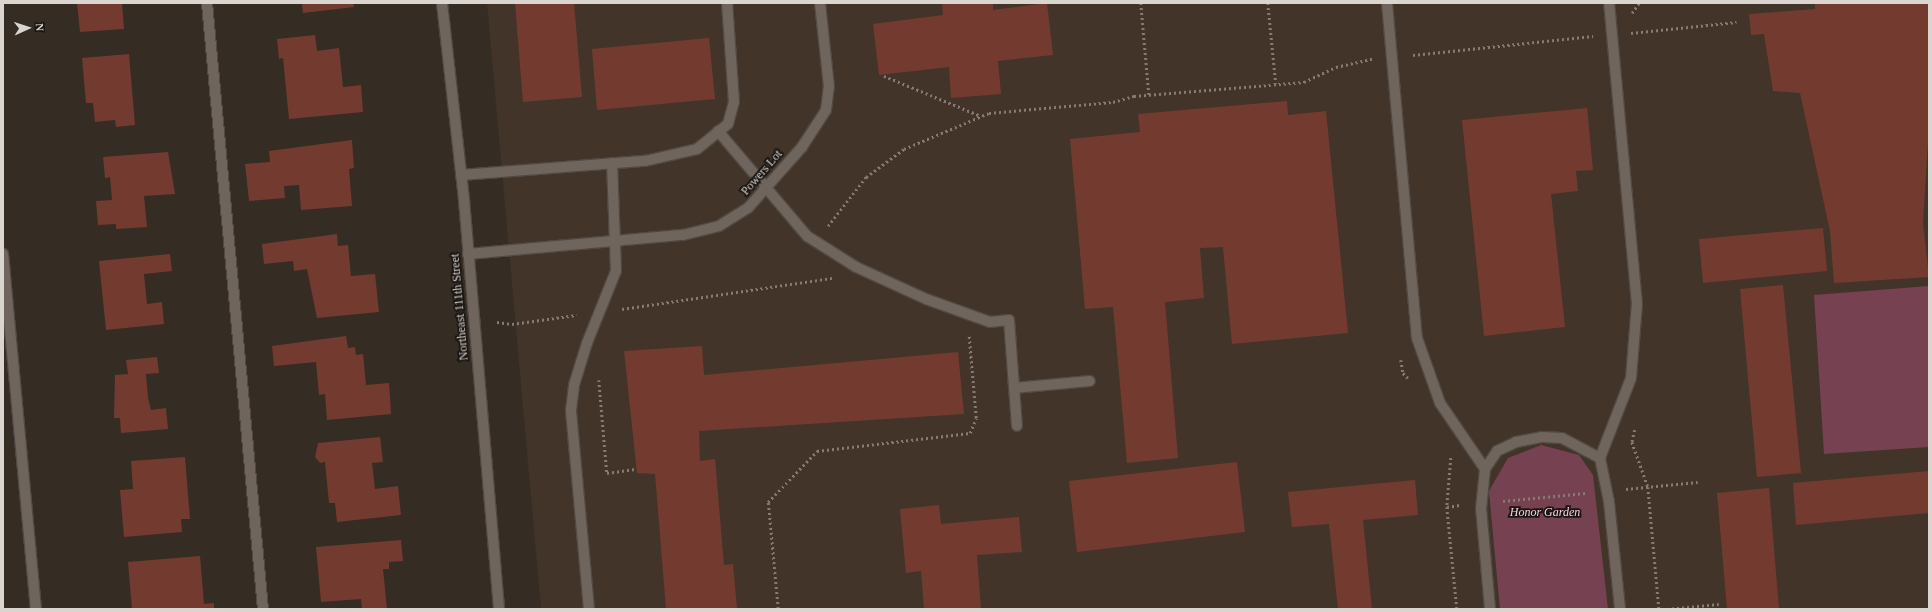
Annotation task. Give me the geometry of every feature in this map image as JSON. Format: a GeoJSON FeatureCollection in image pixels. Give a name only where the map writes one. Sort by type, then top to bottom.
{"type":"FeatureCollection","features":[{"type":"Feature","properties":{"kind":"street"},"geometry":{"type":"LineString","coordinates":[[207,3],[263,609]]}},
{"type":"Feature","properties":{"kind":"street","name":"Northeast 111th Street"},"geometry":{"type":"LineString","coordinates":[[442,3],[461,175],[499,609]]}},
{"type":"Feature","properties":{"kind":"street"},"geometry":{"type":"LineString","coordinates":[[461,175],[645,161],[697,149],[728,124],[734,102],[727,3]]}},
{"type":"Feature","properties":{"kind":"street","name":"Powers Lot"},"geometry":{"type":"LineString","coordinates":[[468,254],[683,235],[719,226],[748,208],[802,146],[826,110],[829,87],[820,3]]}},
{"type":"Feature","properties":{"kind":"street"},"geometry":{"type":"LineString","coordinates":[[1387,3],[1416,338],[1440,403],[1485,469]]}},
{"type":"Feature","properties":{"kind":"street"},"geometry":{"type":"LineString","coordinates":[[1609,3],[1637,304],[1636,341],[1631,378],[1600,458],[1608,491],[1620,609]]}},
{"type":"Feature","properties":{"kind":"street"},"geometry":{"type":"LineString","coordinates":[[718,131],[765,189],[818,242],[868,273],[990,322],[1009,320],[1017,426]]}},
{"type":"Feature","properties":{"kind":"street"},"geometry":{"type":"LineString","coordinates":[[589,609],[571,410],[574,385],[599,312],[616,271],[612,163]]}},
{"type":"Feature","properties":{"kind":"street"},"geometry":{"type":"LineString","coordinates":[[3,254],[36,609]]}},
{"type":"Feature","properties":{"kind":"street"},"geometry":{"type":"LineString","coordinates":[[1014,388],[1090,381]]}},
{"type":"Feature","properties":{"kind":"street"},"geometry":{"type":"LineString","coordinates":[[1490,609],[1481,504],[1485,469],[1497,451],[1516,442],[1542,437],[1562,438],[1600,458]]}},
{"type":"Feature","properties":{"kind":"path"},"geometry":{"type":"LineString","coordinates":[[1141,3],[1149,95]]}},
{"type":"Feature","properties":{"kind":"path"},"geometry":{"type":"LineString","coordinates":[[1268,3],[1276,84]]}},
{"type":"Feature","properties":{"kind":"path"},"geometry":{"type":"LineString","coordinates":[[818,242],[842,204],[866,177],[904,149],[981,116],[1113,102],[1149,95],[1304,82],[1354,61],[1736,22]]}},
{"type":"Feature","properties":{"kind":"path"},"geometry":{"type":"LineString","coordinates":[[884,76],[981,116]]}},
{"type":"Feature","properties":{"kind":"path"},"geometry":{"type":"LineString","coordinates":[[497,322],[512,324],[868,273]]}},
{"type":"Feature","properties":{"kind":"path"},"geometry":{"type":"LineString","coordinates":[[617,316],[620,309]]}},
{"type":"Feature","properties":{"kind":"path"},"geometry":{"type":"LineString","coordinates":[[778,609],[768,502],[817,451],[970,433],[974,427],[966,313]]}},
{"type":"Feature","properties":{"kind":"path"},"geometry":{"type":"LineString","coordinates":[[600,371],[602,444],[607,473],[637,469]]}},
{"type":"Feature","properties":{"kind":"path"},"geometry":{"type":"LineString","coordinates":[[1447,507],[1698,482]]}},
{"type":"Feature","properties":{"kind":"path"},"geometry":{"type":"LineString","coordinates":[[1667,609],[1719,604]]}},
{"type":"Feature","properties":{"kind":"shaded area"},"geometry":{"type":"Polygon","coordinates":[[[487,3],[1929,3],[1929,609],[541,609],[487,3]]]}},
{"type":"Feature","properties":{"kind":"green space"},"geometry":{"type":"Polygon","coordinates":[[[1929,286],[1929,447],[1824,454],[1814,295],[1929,286]]]}},
{"type":"Feature","properties":{"kind":"green space","name":"Honor Garden"},"geometry":{"type":"Polygon","coordinates":[[[1541,445],[1579,455],[1593,475],[1608,609],[1500,609],[1489,491],[1508,458],[1541,445]]]}},
{"type":"Feature","properties":{"kind":"building"},"geometry":{"type":"Polygon","coordinates":[[[77,3],[122,3],[124,29],[80,32],[77,3]]]}},
{"type":"Feature","properties":{"kind":"building"},"geometry":{"type":"Polygon","coordinates":[[[302,3],[353,3],[354,7],[303,13],[302,3]]]}},
{"type":"Feature","properties":{"kind":"building"},"geometry":{"type":"Polygon","coordinates":[[[515,3],[574,3],[582,97],[523,102],[515,3]]]}},
{"type":"Feature","properties":{"kind":"building"},"geometry":{"type":"Polygon","coordinates":[[[942,3],[993,3],[993,10],[1047,3],[1053,55],[998,61],[1001,94],[951,98],[949,67],[879,75],[873,24],[943,15],[942,3]]]}},
{"type":"Feature","properties":{"kind":"building"},"geometry":{"type":"Polygon","coordinates":[[[1815,3],[1929,3],[1929,125],[1923,223],[1929,277],[1834,283],[1830,231],[1800,93],[1773,91],[1764,34],[1751,35],[1749,14],[1815,9],[1815,3]]]}},
{"type":"Feature","properties":{"kind":"building"},"geometry":{"type":"Polygon","coordinates":[[[315,35],[317,51],[339,48],[343,87],[361,85],[363,112],[289,119],[283,58],[279,59],[277,39],[315,35]]]}},
{"type":"Feature","properties":{"kind":"building"},"geometry":{"type":"Polygon","coordinates":[[[709,38],[715,99],[597,110],[592,49],[709,38]]]}},
{"type":"Feature","properties":{"kind":"building"},"geometry":{"type":"Polygon","coordinates":[[[129,54],[135,125],[116,127],[115,120],[95,122],[93,103],[86,103],[82,58],[129,54]]]}},
{"type":"Feature","properties":{"kind":"building"},"geometry":{"type":"Polygon","coordinates":[[[1287,101],[1288,115],[1326,111],[1348,333],[1232,344],[1223,247],[1200,248],[1204,298],[1165,302],[1178,458],[1127,463],[1113,307],[1085,309],[1070,139],[1140,132],[1138,114],[1287,101]]]}},
{"type":"Feature","properties":{"kind":"building"},"geometry":{"type":"Polygon","coordinates":[[[1587,108],[1593,170],[1576,171],[1578,191],[1551,194],[1565,327],[1484,336],[1462,120],[1587,108]]]}},
{"type":"Feature","properties":{"kind":"building"},"geometry":{"type":"Polygon","coordinates":[[[352,140],[354,168],[349,169],[352,206],[301,210],[299,185],[284,186],[285,198],[249,201],[245,164],[270,162],[269,151],[352,140]]]}},
{"type":"Feature","properties":{"kind":"building"},"geometry":{"type":"Polygon","coordinates":[[[168,152],[175,194],[144,196],[147,227],[116,229],[116,224],[98,225],[96,201],[112,200],[110,177],[105,178],[103,157],[168,152]]]}},
{"type":"Feature","properties":{"kind":"building"},"geometry":{"type":"Polygon","coordinates":[[[1823,228],[1827,271],[1703,283],[1699,239],[1823,228]]]}},
{"type":"Feature","properties":{"kind":"building"},"geometry":{"type":"Polygon","coordinates":[[[337,234],[338,246],[348,245],[351,276],[375,274],[379,312],[317,318],[307,269],[294,271],[293,261],[264,264],[262,244],[337,234]]]}},
{"type":"Feature","properties":{"kind":"building"},"geometry":{"type":"Polygon","coordinates":[[[170,254],[172,271],[144,274],[147,304],[162,302],[164,324],[106,330],[99,261],[170,254]]]}},
{"type":"Feature","properties":{"kind":"building"},"geometry":{"type":"Polygon","coordinates":[[[1783,285],[1801,473],[1757,477],[1740,289],[1783,285]]]}},
{"type":"Feature","properties":{"kind":"building"},"geometry":{"type":"Polygon","coordinates":[[[346,336],[348,348],[355,347],[356,355],[363,354],[366,385],[389,383],[391,414],[327,420],[325,394],[319,395],[316,362],[274,366],[272,346],[346,336]]]}},
{"type":"Feature","properties":{"kind":"building"},"geometry":{"type":"Polygon","coordinates":[[[702,346],[704,375],[958,352],[964,414],[699,431],[700,461],[715,459],[724,565],[733,564],[737,609],[666,609],[655,474],[637,473],[624,351],[702,346]]]}},
{"type":"Feature","properties":{"kind":"building"},"geometry":{"type":"Polygon","coordinates":[[[157,357],[159,373],[146,374],[148,398],[151,410],[166,408],[168,429],[121,433],[120,418],[114,418],[115,375],[128,374],[126,360],[157,357]]]}},
{"type":"Feature","properties":{"kind":"building"},"geometry":{"type":"Polygon","coordinates":[[[380,437],[383,462],[372,463],[375,489],[398,486],[401,515],[337,522],[335,503],[329,503],[325,462],[320,463],[315,457],[318,443],[380,437]]]}},
{"type":"Feature","properties":{"kind":"building"},"geometry":{"type":"Polygon","coordinates":[[[185,457],[190,519],[181,519],[182,532],[124,537],[120,490],[133,489],[131,461],[185,457]]]}},
{"type":"Feature","properties":{"kind":"building"},"geometry":{"type":"Polygon","coordinates":[[[1237,462],[1245,532],[1077,552],[1069,481],[1237,462]]]}},
{"type":"Feature","properties":{"kind":"building"},"geometry":{"type":"Polygon","coordinates":[[[1929,471],[1929,513],[1796,525],[1793,483],[1929,471]]]}},
{"type":"Feature","properties":{"kind":"building"},"geometry":{"type":"Polygon","coordinates":[[[1415,480],[1418,515],[1363,520],[1372,609],[1338,609],[1329,524],[1292,527],[1288,492],[1415,480]]]}},
{"type":"Feature","properties":{"kind":"building"},"geometry":{"type":"Polygon","coordinates":[[[1769,488],[1779,609],[1727,609],[1717,493],[1769,488]]]}},
{"type":"Feature","properties":{"kind":"building"},"geometry":{"type":"Polygon","coordinates":[[[939,505],[941,524],[1019,517],[1022,552],[977,555],[981,609],[924,609],[921,571],[906,573],[900,509],[939,505]]]}},
{"type":"Feature","properties":{"kind":"building"},"geometry":{"type":"Polygon","coordinates":[[[401,540],[403,561],[389,562],[389,569],[383,569],[387,609],[362,609],[361,599],[321,602],[316,547],[401,540]]]}},
{"type":"Feature","properties":{"kind":"building"},"geometry":{"type":"Polygon","coordinates":[[[200,556],[204,604],[214,603],[214,609],[132,609],[128,562],[200,556]]]}}]}
